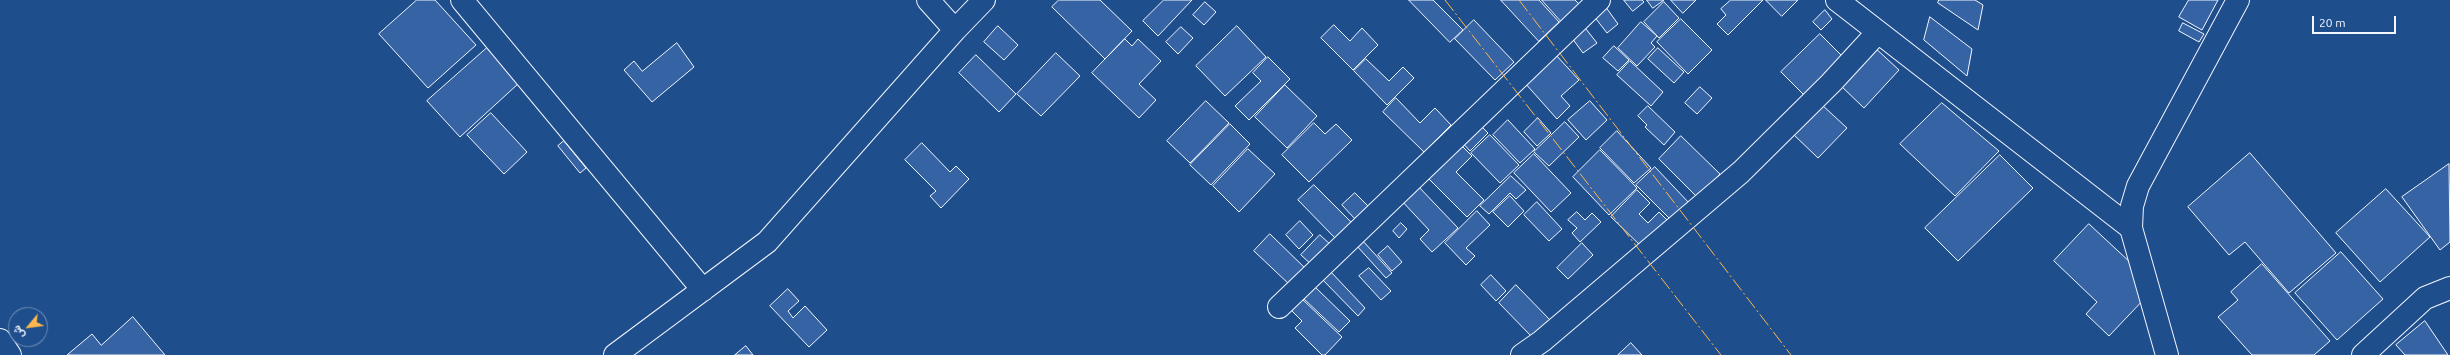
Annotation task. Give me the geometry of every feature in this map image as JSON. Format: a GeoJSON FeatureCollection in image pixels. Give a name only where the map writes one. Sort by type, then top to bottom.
{"type":"FeatureCollection","features":[{"type":"Feature","properties":{"kind":"street"},"geometry":{"type":"LineString","coordinates":[[462,0],[703,290]]}},
{"type":"Feature","properties":{"kind":"street"},"geometry":{"type":"LineString","coordinates":[[928,0],[955,30]]}},
{"type":"Feature","properties":{"kind":"street"},"geometry":{"type":"LineString","coordinates":[[615,355],[767,242],[955,30],[984,0]]}},
{"type":"Feature","properties":{"kind":"street"},"geometry":{"type":"LineString","coordinates":[[1279,307],[1599,0]]}},
{"type":"Feature","properties":{"kind":"street"},"geometry":{"type":"LineString","coordinates":[[1837,0],[2131,228]]}},
{"type":"Feature","properties":{"kind":"street"},"geometry":{"type":"LineString","coordinates":[[2167,355],[2131,228],[2132,206],[2138,186],[2238,0]]}},
{"type":"Feature","properties":{"kind":"street"},"geometry":{"type":"LineString","coordinates":[[1522,355],[1542,341],[1741,172],[1831,83],[1878,32]]}},
{"type":"Feature","properties":{"kind":"street"},"geometry":{"type":"LineString","coordinates":[[2363,355],[2425,298],[2450,288]]}},
{"type":"Feature","properties":{"kind":"street"},"geometry":{"type":"LineString","coordinates":[[0,340],[10,355]]}},
{"type":"Feature","properties":{"kind":"building"},"geometry":{"type":"Polygon","coordinates":[[[417,0],[435,0],[476,45],[428,88],[379,34],[417,0]]]}},
{"type":"Feature","properties":{"kind":"building"},"geometry":{"type":"Polygon","coordinates":[[[1059,0],[1100,0],[1132,31],[1105,59],[1052,7],[1059,0]]]}},
{"type":"Feature","properties":{"kind":"building"},"geometry":{"type":"Polygon","coordinates":[[[1164,0],[1192,0],[1158,36],[1143,21],[1164,0]]]}},
{"type":"Feature","properties":{"kind":"building"},"geometry":{"type":"Polygon","coordinates":[[[1409,0],[1433,0],[1463,30],[1450,42],[1409,0]]]}},
{"type":"Feature","properties":{"kind":"building"},"geometry":{"type":"Polygon","coordinates":[[[1501,0],[1539,0],[1559,22],[1539,41],[1501,0]]]}},
{"type":"Feature","properties":{"kind":"building"},"geometry":{"type":"Polygon","coordinates":[[[1542,0],[1575,0],[1579,4],[1561,21],[1542,0]]]}},
{"type":"Feature","properties":{"kind":"building"},"geometry":{"type":"Polygon","coordinates":[[[1624,0],[1642,0],[1644,2],[1633,11],[1624,0]]]}},
{"type":"Feature","properties":{"kind":"building"},"geometry":{"type":"Polygon","coordinates":[[[1647,0],[1664,0],[1653,8],[1647,0]]]}},
{"type":"Feature","properties":{"kind":"building"},"geometry":{"type":"Polygon","coordinates":[[[1671,0],[1696,0],[1683,13],[1671,0]]]}},
{"type":"Feature","properties":{"kind":"building"},"geometry":{"type":"Polygon","coordinates":[[[1731,0],[1763,0],[1728,35],[1717,24],[1726,15],[1721,9],[1731,0]]]}},
{"type":"Feature","properties":{"kind":"building"},"geometry":{"type":"Polygon","coordinates":[[[1766,0],[1798,0],[1782,16],[1766,0]]]}},
{"type":"Feature","properties":{"kind":"building"},"geometry":{"type":"Polygon","coordinates":[[[1939,0],[1975,0],[1983,5],[1978,30],[1938,3],[1939,0]]]}},
{"type":"Feature","properties":{"kind":"building"},"geometry":{"type":"Polygon","coordinates":[[[2189,0],[2218,0],[2202,30],[2179,17],[2189,0]]]}},
{"type":"Feature","properties":{"kind":"building"},"geometry":{"type":"Polygon","coordinates":[[[1205,2],[1216,12],[1204,25],[1193,15],[1205,2]]]}},
{"type":"Feature","properties":{"kind":"building"},"geometry":{"type":"Polygon","coordinates":[[[1664,2],[1679,18],[1659,38],[1644,22],[1664,2]]]}},
{"type":"Feature","properties":{"kind":"building"},"geometry":{"type":"Polygon","coordinates":[[[1605,6],[1618,24],[1607,33],[1593,15],[1605,6]]]}},
{"type":"Feature","properties":{"kind":"building"},"geometry":{"type":"Polygon","coordinates":[[[1825,10],[1832,19],[1821,30],[1813,22],[1825,10]]]}},
{"type":"Feature","properties":{"kind":"building"},"geometry":{"type":"Polygon","coordinates":[[[1930,17],[1972,49],[1967,76],[1924,40],[1930,17]]]}},
{"type":"Feature","properties":{"kind":"building"},"geometry":{"type":"Polygon","coordinates":[[[1681,19],[1712,50],[1688,74],[1657,42],[1681,19]]]}},
{"type":"Feature","properties":{"kind":"building"},"geometry":{"type":"Polygon","coordinates":[[[1474,20],[1514,62],[1495,80],[1455,39],[1474,20]]]}},
{"type":"Feature","properties":{"kind":"building"},"geometry":{"type":"Polygon","coordinates":[[[1641,22],[1657,36],[1651,43],[1655,47],[1637,66],[1618,48],[1641,22]]]}},
{"type":"Feature","properties":{"kind":"building"},"geometry":{"type":"Polygon","coordinates":[[[2183,23],[2204,34],[2199,42],[2179,31],[2183,23]]]}},
{"type":"Feature","properties":{"kind":"building"},"geometry":{"type":"Polygon","coordinates":[[[1582,24],[1597,43],[1583,53],[1569,34],[1582,24]]]}},
{"type":"Feature","properties":{"kind":"building"},"geometry":{"type":"Polygon","coordinates":[[[1334,25],[1350,41],[1362,28],[1378,45],[1353,70],[1321,38],[1334,25]]]}},
{"type":"Feature","properties":{"kind":"building"},"geometry":{"type":"Polygon","coordinates":[[[998,26],[1018,45],[1004,60],[984,42],[998,26]]]}},
{"type":"Feature","properties":{"kind":"building"},"geometry":{"type":"Polygon","coordinates":[[[1237,26],[1266,57],[1225,96],[1196,66],[1237,26]]]}},
{"type":"Feature","properties":{"kind":"building"},"geometry":{"type":"Polygon","coordinates":[[[1181,27],[1193,38],[1178,54],[1166,42],[1181,27]]]}},
{"type":"Feature","properties":{"kind":"building"},"geometry":{"type":"Polygon","coordinates":[[[1820,34],[1844,58],[1805,96],[1781,72],[1820,34]]]}},
{"type":"Feature","properties":{"kind":"building"},"geometry":{"type":"Polygon","coordinates":[[[1125,39],[1132,46],[1138,39],[1161,61],[1139,84],[1156,100],[1139,118],[1092,73],[1125,39]]]}},
{"type":"Feature","properties":{"kind":"building"},"geometry":{"type":"Polygon","coordinates":[[[677,43],[694,67],[652,102],[624,70],[634,61],[642,71],[677,43]]]}},
{"type":"Feature","properties":{"kind":"building"},"geometry":{"type":"Polygon","coordinates":[[[1614,46],[1629,60],[1618,71],[1603,58],[1614,46]]]}},
{"type":"Feature","properties":{"kind":"building"},"geometry":{"type":"Polygon","coordinates":[[[1873,46],[1899,70],[1864,108],[1839,84],[1873,46]]]}},
{"type":"Feature","properties":{"kind":"building"},"geometry":{"type":"Polygon","coordinates":[[[487,48],[519,83],[460,137],[427,101],[487,48]]]}},
{"type":"Feature","properties":{"kind":"building"},"geometry":{"type":"Polygon","coordinates":[[[1658,48],[1684,72],[1674,83],[1648,59],[1658,48]]]}},
{"type":"Feature","properties":{"kind":"building"},"geometry":{"type":"Polygon","coordinates":[[[1056,53],[1080,76],[1041,116],[1017,94],[1056,53]]]}},
{"type":"Feature","properties":{"kind":"building"},"geometry":{"type":"Polygon","coordinates":[[[1555,54],[1579,80],[1561,96],[1570,106],[1557,119],[1524,82],[1555,54]]]}},
{"type":"Feature","properties":{"kind":"building"},"geometry":{"type":"Polygon","coordinates":[[[976,55],[1016,94],[999,112],[959,73],[976,55]]]}},
{"type":"Feature","properties":{"kind":"building"},"geometry":{"type":"Polygon","coordinates":[[[1268,57],[1290,79],[1249,120],[1235,106],[1261,81],[1253,73],[1268,57]]]}},
{"type":"Feature","properties":{"kind":"building"},"geometry":{"type":"Polygon","coordinates":[[[1366,59],[1389,81],[1403,67],[1414,78],[1387,105],[1354,71],[1366,59]]]}},
{"type":"Feature","properties":{"kind":"building"},"geometry":{"type":"Polygon","coordinates":[[[1630,61],[1663,92],[1651,106],[1617,75],[1630,61]]]}},
{"type":"Feature","properties":{"kind":"building"},"geometry":{"type":"Polygon","coordinates":[[[1285,85],[1317,116],[1287,148],[1255,117],[1285,85]]]}},
{"type":"Feature","properties":{"kind":"building"},"geometry":{"type":"Polygon","coordinates":[[[1700,87],[1712,98],[1697,114],[1685,103],[1700,87]]]}},
{"type":"Feature","properties":{"kind":"building"},"geometry":{"type":"Polygon","coordinates":[[[1396,98],[1420,123],[1435,108],[1451,125],[1424,152],[1383,112],[1396,98]]]}},
{"type":"Feature","properties":{"kind":"building"},"geometry":{"type":"Polygon","coordinates":[[[1206,101],[1229,123],[1190,163],[1167,141],[1206,101]]]}},
{"type":"Feature","properties":{"kind":"building"},"geometry":{"type":"Polygon","coordinates":[[[1590,101],[1607,120],[1586,140],[1568,120],[1590,101]]]}},
{"type":"Feature","properties":{"kind":"building"},"geometry":{"type":"Polygon","coordinates":[[[1942,103],[1999,151],[1955,196],[1900,144],[1942,103]]]}},
{"type":"Feature","properties":{"kind":"building"},"geometry":{"type":"Polygon","coordinates":[[[1821,104],[1847,128],[1818,158],[1793,134],[1821,104]]]}},
{"type":"Feature","properties":{"kind":"building"},"geometry":{"type":"Polygon","coordinates":[[[1648,106],[1675,132],[1664,145],[1645,127],[1647,125],[1638,116],[1648,106]]]}},
{"type":"Feature","properties":{"kind":"building"},"geometry":{"type":"Polygon","coordinates":[[[491,113],[527,152],[504,174],[467,135],[491,113]]]}},
{"type":"Feature","properties":{"kind":"building"},"geometry":{"type":"Polygon","coordinates":[[[1538,118],[1551,133],[1537,146],[1524,132],[1538,118]]]}},
{"type":"Feature","properties":{"kind":"building"},"geometry":{"type":"Polygon","coordinates":[[[1508,120],[1535,149],[1520,163],[1493,135],[1508,120]]]}},
{"type":"Feature","properties":{"kind":"building"},"geometry":{"type":"Polygon","coordinates":[[[1565,122],[1579,137],[1549,166],[1534,152],[1565,122]]]}},
{"type":"Feature","properties":{"kind":"building"},"geometry":{"type":"Polygon","coordinates":[[[1314,123],[1325,134],[1336,124],[1352,140],[1309,182],[1282,155],[1314,123]]]}},
{"type":"Feature","properties":{"kind":"building"},"geometry":{"type":"Polygon","coordinates":[[[1230,124],[1250,144],[1211,185],[1190,165],[1230,124]]]}},
{"type":"Feature","properties":{"kind":"building"},"geometry":{"type":"Polygon","coordinates":[[[1479,124],[1488,133],[1470,151],[1461,141],[1479,124]]]}},
{"type":"Feature","properties":{"kind":"building"},"geometry":{"type":"Polygon","coordinates":[[[1617,131],[1651,168],[1634,183],[1600,148],[1617,131]]]}},
{"type":"Feature","properties":{"kind":"building"},"geometry":{"type":"Polygon","coordinates":[[[1490,135],[1519,165],[1500,183],[1471,153],[1490,135]]]}},
{"type":"Feature","properties":{"kind":"building"},"geometry":{"type":"Polygon","coordinates":[[[1681,136],[1720,174],[1697,197],[1659,159],[1681,136]]]}},
{"type":"Feature","properties":{"kind":"building"},"geometry":{"type":"Polygon","coordinates":[[[564,141],[586,168],[580,173],[558,146],[564,141]]]}},
{"type":"Feature","properties":{"kind":"building"},"geometry":{"type":"Polygon","coordinates":[[[1458,142],[1472,156],[1456,172],[1484,200],[1467,217],[1425,175],[1458,142]]]}},
{"type":"Feature","properties":{"kind":"building"},"geometry":{"type":"Polygon","coordinates":[[[922,143],[950,172],[956,166],[969,179],[941,208],[930,196],[936,191],[905,160],[922,143]]]}},
{"type":"Feature","properties":{"kind":"building"},"geometry":{"type":"Polygon","coordinates":[[[1248,149],[1275,174],[1239,212],[1213,186],[1248,149]]]}},
{"type":"Feature","properties":{"kind":"building"},"geometry":{"type":"Polygon","coordinates":[[[1600,150],[1637,188],[1609,215],[1573,177],[1600,150]]]}},
{"type":"Feature","properties":{"kind":"building"},"geometry":{"type":"Polygon","coordinates":[[[2250,153],[2336,253],[2289,293],[2245,242],[2229,255],[2188,207],[2250,153]]]}},
{"type":"Feature","properties":{"kind":"building"},"geometry":{"type":"Polygon","coordinates":[[[1534,154],[1571,193],[1551,212],[1514,173],[1534,154]]]}},
{"type":"Feature","properties":{"kind":"building"},"geometry":{"type":"Polygon","coordinates":[[[2000,155],[2033,188],[1958,261],[1925,228],[2000,155]]]}},
{"type":"Feature","properties":{"kind":"building"},"geometry":{"type":"Polygon","coordinates":[[[2449,164],[2450,242],[2440,250],[2402,197],[2449,164]]]}},
{"type":"Feature","properties":{"kind":"building"},"geometry":{"type":"Polygon","coordinates":[[[1655,167],[1690,204],[1673,222],[1636,185],[1655,167]]]}},
{"type":"Feature","properties":{"kind":"building"},"geometry":{"type":"Polygon","coordinates":[[[1511,176],[1526,190],[1516,199],[1510,193],[1489,214],[1480,206],[1511,176]]]}},
{"type":"Feature","properties":{"kind":"building"},"geometry":{"type":"Polygon","coordinates":[[[1416,184],[1458,228],[1432,252],[1420,239],[1429,230],[1400,199],[1416,184]]]}},
{"type":"Feature","properties":{"kind":"building"},"geometry":{"type":"Polygon","coordinates":[[[1314,185],[1351,222],[1335,238],[1298,200],[1314,185]]]}},
{"type":"Feature","properties":{"kind":"building"},"geometry":{"type":"Polygon","coordinates":[[[2386,189],[2430,237],[2380,282],[2336,233],[2386,189]]]}},
{"type":"Feature","properties":{"kind":"building"},"geometry":{"type":"Polygon","coordinates":[[[1637,190],[1650,203],[1639,214],[1648,223],[1659,212],[1669,222],[1643,248],[1611,217],[1637,190]]]}},
{"type":"Feature","properties":{"kind":"building"},"geometry":{"type":"Polygon","coordinates":[[[1355,193],[1368,206],[1355,219],[1342,205],[1355,193]]]}},
{"type":"Feature","properties":{"kind":"building"},"geometry":{"type":"Polygon","coordinates":[[[1510,196],[1524,211],[1508,227],[1493,212],[1510,196]]]}},
{"type":"Feature","properties":{"kind":"building"},"geometry":{"type":"Polygon","coordinates":[[[1537,202],[1562,229],[1549,241],[1524,215],[1537,202]]]}},
{"type":"Feature","properties":{"kind":"building"},"geometry":{"type":"Polygon","coordinates":[[[1477,211],[1490,225],[1466,248],[1475,256],[1466,265],[1445,243],[1477,211]]]}},
{"type":"Feature","properties":{"kind":"building"},"geometry":{"type":"Polygon","coordinates":[[[1577,212],[1585,220],[1592,213],[1601,222],[1580,242],[1572,233],[1577,228],[1568,220],[1577,212]]]}},
{"type":"Feature","properties":{"kind":"building"},"geometry":{"type":"Polygon","coordinates":[[[1300,221],[1313,235],[1299,249],[1286,235],[1300,221]]]}},
{"type":"Feature","properties":{"kind":"building"},"geometry":{"type":"Polygon","coordinates":[[[1401,223],[1407,229],[1399,238],[1393,231],[1401,223]]]}},
{"type":"Feature","properties":{"kind":"building"},"geometry":{"type":"Polygon","coordinates":[[[2089,224],[2132,264],[2147,296],[2109,336],[2086,314],[2097,302],[2054,261],[2089,224]]]}},
{"type":"Feature","properties":{"kind":"building"},"geometry":{"type":"Polygon","coordinates":[[[1270,234],[1307,270],[1291,286],[1254,251],[1270,234]]]}},
{"type":"Feature","properties":{"kind":"building"},"geometry":{"type":"Polygon","coordinates":[[[1320,235],[1332,246],[1313,266],[1301,255],[1320,235]]]}},
{"type":"Feature","properties":{"kind":"building"},"geometry":{"type":"Polygon","coordinates":[[[1362,240],[1392,273],[1386,278],[1356,245],[1362,240]]]}},
{"type":"Feature","properties":{"kind":"building"},"geometry":{"type":"Polygon","coordinates":[[[1582,243],[1593,255],[1568,279],[1557,268],[1582,243]]]}},
{"type":"Feature","properties":{"kind":"building"},"geometry":{"type":"Polygon","coordinates":[[[1388,246],[1402,262],[1392,271],[1378,255],[1388,246]]]}},
{"type":"Feature","properties":{"kind":"building"},"geometry":{"type":"Polygon","coordinates":[[[2341,252],[2383,299],[2337,340],[2295,293],[2341,252]]]}},
{"type":"Feature","properties":{"kind":"building"},"geometry":{"type":"Polygon","coordinates":[[[2262,264],[2330,341],[2314,355],[2252,355],[2218,317],[2238,300],[2231,292],[2262,264]]]}},
{"type":"Feature","properties":{"kind":"building"},"geometry":{"type":"Polygon","coordinates":[[[1369,268],[1391,291],[1381,300],[1359,276],[1369,268]]]}},
{"type":"Feature","properties":{"kind":"building"},"geometry":{"type":"Polygon","coordinates":[[[1330,271],[1365,308],[1358,316],[1322,279],[1330,271]]]}},
{"type":"Feature","properties":{"kind":"building"},"geometry":{"type":"Polygon","coordinates":[[[1491,275],[1506,291],[1496,301],[1481,285],[1491,275]]]}},
{"type":"Feature","properties":{"kind":"building"},"geometry":{"type":"Polygon","coordinates":[[[1516,285],[1551,321],[1533,338],[1499,303],[1516,285]]]}},
{"type":"Feature","properties":{"kind":"building"},"geometry":{"type":"Polygon","coordinates":[[[1314,286],[1350,321],[1339,332],[1303,298],[1314,286]]]}},
{"type":"Feature","properties":{"kind":"building"},"geometry":{"type":"Polygon","coordinates":[[[788,289],[799,301],[788,311],[793,318],[805,306],[827,330],[809,347],[770,306],[788,289]]]}},
{"type":"Feature","properties":{"kind":"building"},"geometry":{"type":"Polygon","coordinates":[[[1302,299],[1342,337],[1325,355],[1322,355],[1295,328],[1302,321],[1291,310],[1302,299]]]}},
{"type":"Feature","properties":{"kind":"building"},"geometry":{"type":"Polygon","coordinates":[[[133,317],[165,355],[67,355],[92,334],[101,345],[133,317]]]}},
{"type":"Feature","properties":{"kind":"building"},"geometry":{"type":"Polygon","coordinates":[[[2425,321],[2448,355],[2405,355],[2396,345],[2425,321]]]}},
{"type":"Feature","properties":{"kind":"building"},"geometry":{"type":"Polygon","coordinates":[[[1631,343],[1642,355],[1618,355],[1631,343]]]}},
{"type":"Feature","properties":{"kind":"building"},"geometry":{"type":"Polygon","coordinates":[[[746,346],[753,355],[735,355],[746,346]]]}},
{"type":"Feature","properties":{"kind":"power"},"geometry":{"type":"LineString","coordinates":[[1445,0],[1721,355]]}},
{"type":"Feature","properties":{"kind":"power"},"geometry":{"type":"LineString","coordinates":[[1519,0],[1791,355]]}}]}
